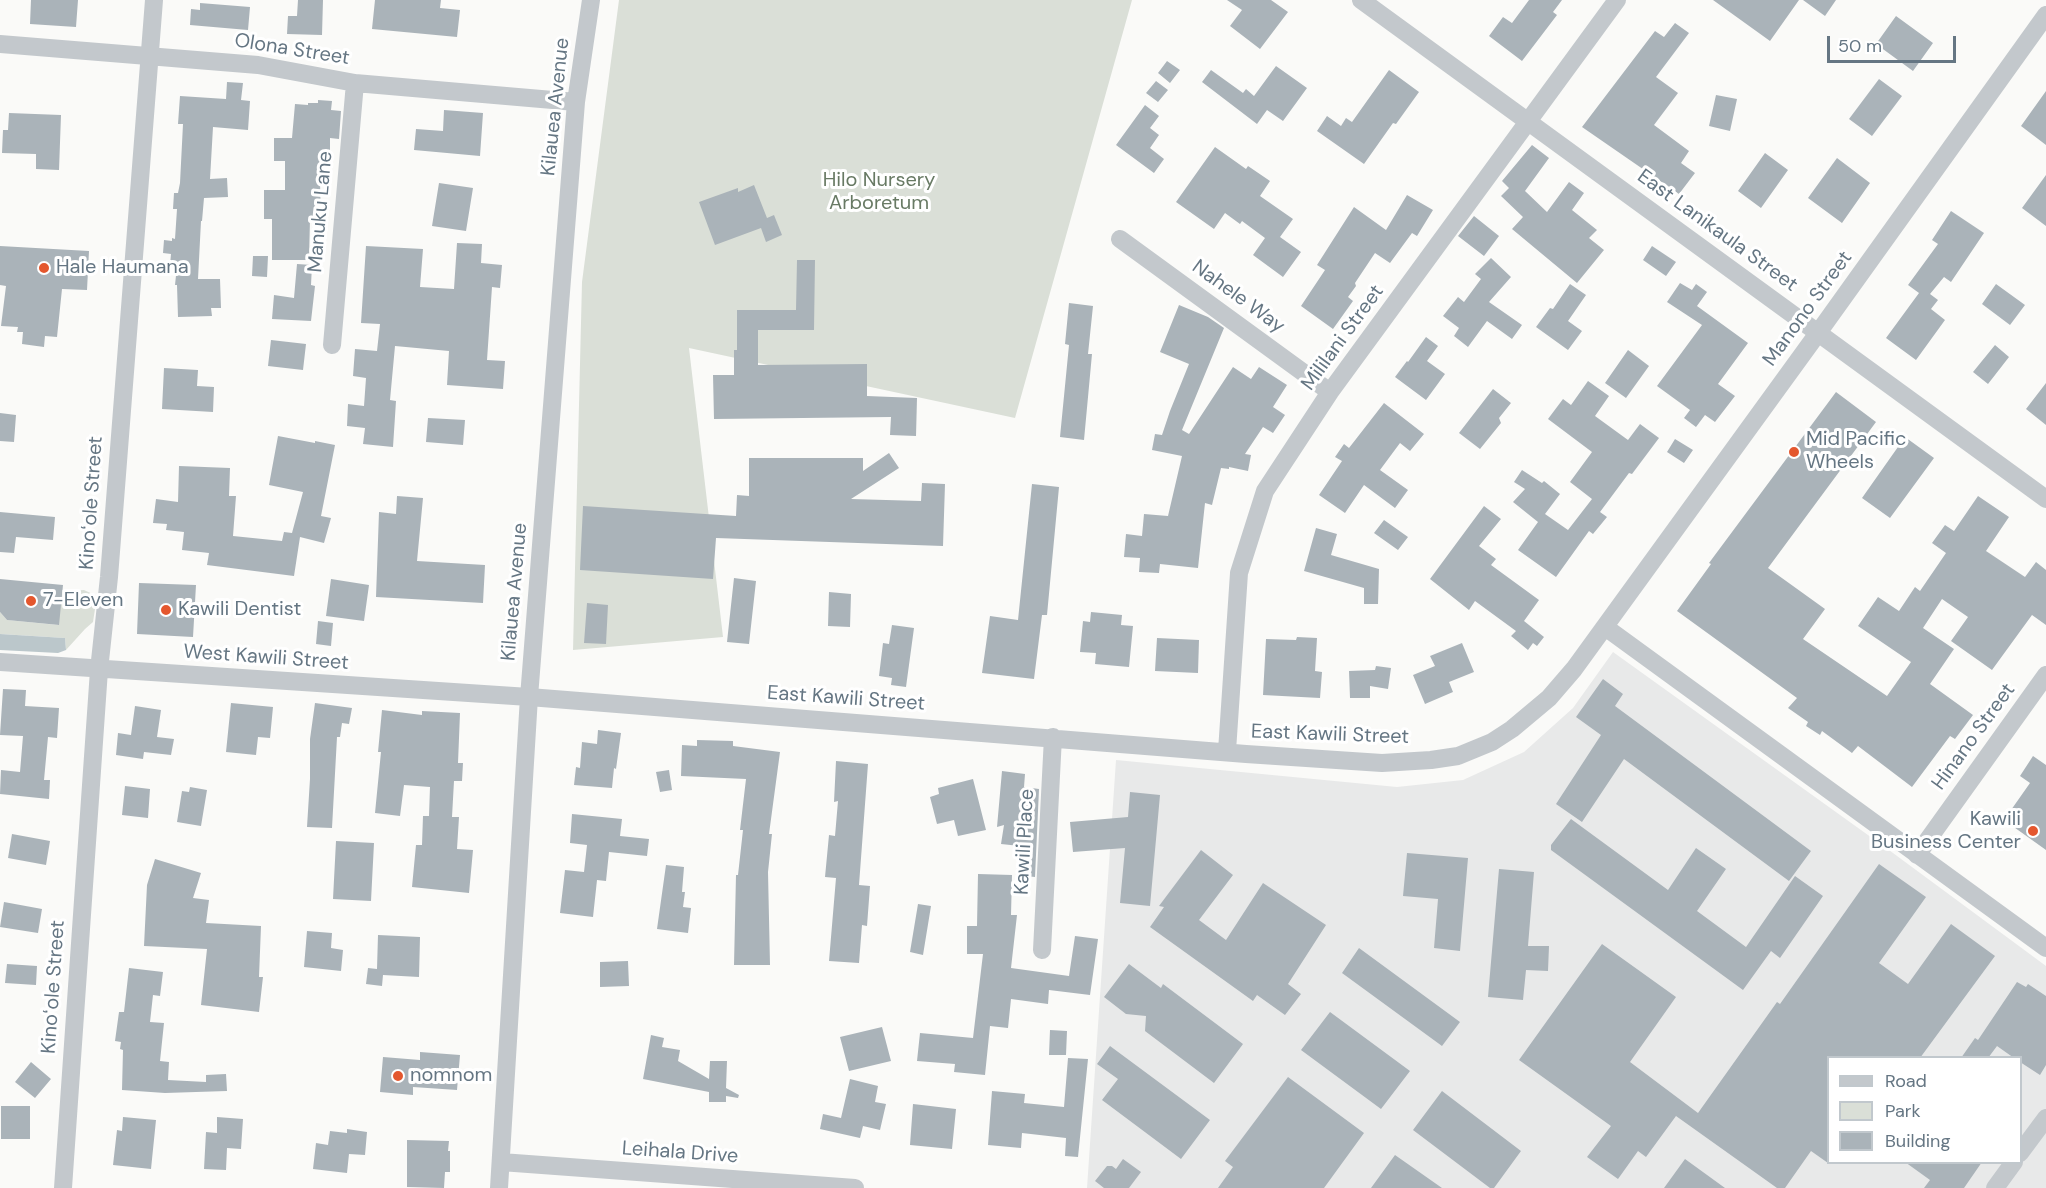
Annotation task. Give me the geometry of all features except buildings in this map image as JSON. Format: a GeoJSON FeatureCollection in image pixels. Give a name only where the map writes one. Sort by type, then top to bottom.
{"type":"FeatureCollection","features":[{"type":"Feature","properties":{"kind":"street","name":"Kinoʻole Street"},"geometry":{"type":"LineString","coordinates":[[63,1188],[99,670],[109,577],[154,0]]}},
{"type":"Feature","properties":{"kind":"street","name":"Kilauea Avenue"},"geometry":{"type":"LineString","coordinates":[[500,1188],[529,697],[576,102],[591,0]]}},
{"type":"Feature","properties":{"kind":"street","name":"East Lanikaula Street"},"geometry":{"type":"LineString","coordinates":[[1361,0],[2046,499]]}},
{"type":"Feature","properties":{"kind":"street","name":"Mililani Street"},"geometry":{"type":"LineString","coordinates":[[1227,751],[1239,573],[1265,491],[1330,392],[1617,0]]}},
{"type":"Feature","properties":{"kind":"street","name":"Manono Street"},"geometry":{"type":"LineString","coordinates":[[1605,627],[2046,15]]}},
{"type":"Feature","properties":{"kind":"street","name":"Olona Street"},"geometry":{"type":"LineString","coordinates":[[0,44],[258,65],[355,83],[576,102]]}},
{"type":"Feature","properties":{"kind":"street","name":"Manuku Lane"},"geometry":{"type":"LineString","coordinates":[[332,345],[355,83]]}},
{"type":"Feature","properties":{"kind":"street","name":"Nahele Way"},"geometry":{"type":"LineString","coordinates":[[1119,239],[1330,392]]}},
{"type":"Feature","properties":{"kind":"street","name":"East Kawili Street"},"geometry":{"type":"LineString","coordinates":[[529,697],[1246,754],[1382,763],[1431,760],[1473,751],[1512,729],[1549,698],[1605,627]]}},
{"type":"Feature","properties":{"kind":"street"},"geometry":{"type":"LineString","coordinates":[[1605,627],[2046,948]]}},
{"type":"Feature","properties":{"kind":"street","name":"West Kawili Street"},"geometry":{"type":"LineString","coordinates":[[0,663],[529,697]]}},
{"type":"Feature","properties":{"kind":"street","name":"Hinano Street"},"geometry":{"type":"LineString","coordinates":[[1917,855],[2046,675]]}},
{"type":"Feature","properties":{"kind":"street","name":"Kawili Place"},"geometry":{"type":"LineString","coordinates":[[1042,950],[1053,737]]}},
{"type":"Feature","properties":{"kind":"street"},"geometry":{"type":"LineString","coordinates":[[2022,1150],[2046,1118]]}},
{"type":"Feature","properties":{"kind":"street","name":"Leihala Drive"},"geometry":{"type":"LineString","coordinates":[[501,1162],[855,1188]]}},
{"type":"Feature","properties":{"kind":"street"},"geometry":{"type":"LineString","coordinates":[[1995,1188],[2013,1164]]}},
{"type":"Feature","properties":{"kind":"shaded area"},"geometry":{"type":"Polygon","coordinates":[[[0,634],[65,638],[66,650],[58,653],[0,650],[0,634]]]}},
{"type":"Feature","properties":{"kind":"shaded area"},"geometry":{"type":"Polygon","coordinates":[[[1613,652],[2046,966],[2046,1188],[1087,1188],[1116,760],[1397,787],[1463,780],[1524,752],[1573,708],[1613,652]]]}},
{"type":"Feature","properties":{"kind":"green space","name":"Hilo Nursery Arboretum"},"geometry":{"type":"Polygon","coordinates":[[[619,0],[1132,0],[1015,418],[689,348],[723,637],[573,650],[582,282],[619,0]]]}},
{"type":"Feature","properties":{"kind":"green space"},"geometry":{"type":"Polygon","coordinates":[[[84,590],[97,596],[93,622],[66,650],[65,638],[0,634],[0,612],[7,620],[58,625],[62,591],[84,590]]]}},
{"type":"Feature","properties":{"kind":"place","name":"Hale Haumana"},"geometry":{"type":"Point","coordinates":[44,268]}},
{"type":"Feature","properties":{"kind":"place","name":"Mid Pacific Wheels"},"geometry":{"type":"Point","coordinates":[1794,452]}},
{"type":"Feature","properties":{"kind":"place","name":"7-Eleven"},"geometry":{"type":"Point","coordinates":[31,601]}},
{"type":"Feature","properties":{"kind":"place","name":"Kawili Dentist"},"geometry":{"type":"Point","coordinates":[166,610]}},
{"type":"Feature","properties":{"kind":"place","name":"Kawili Business Center"},"geometry":{"type":"Point","coordinates":[2033,831]}},
{"type":"Feature","properties":{"kind":"place","name":"nomnom"},"geometry":{"type":"Point","coordinates":[398,1076]}}]}
